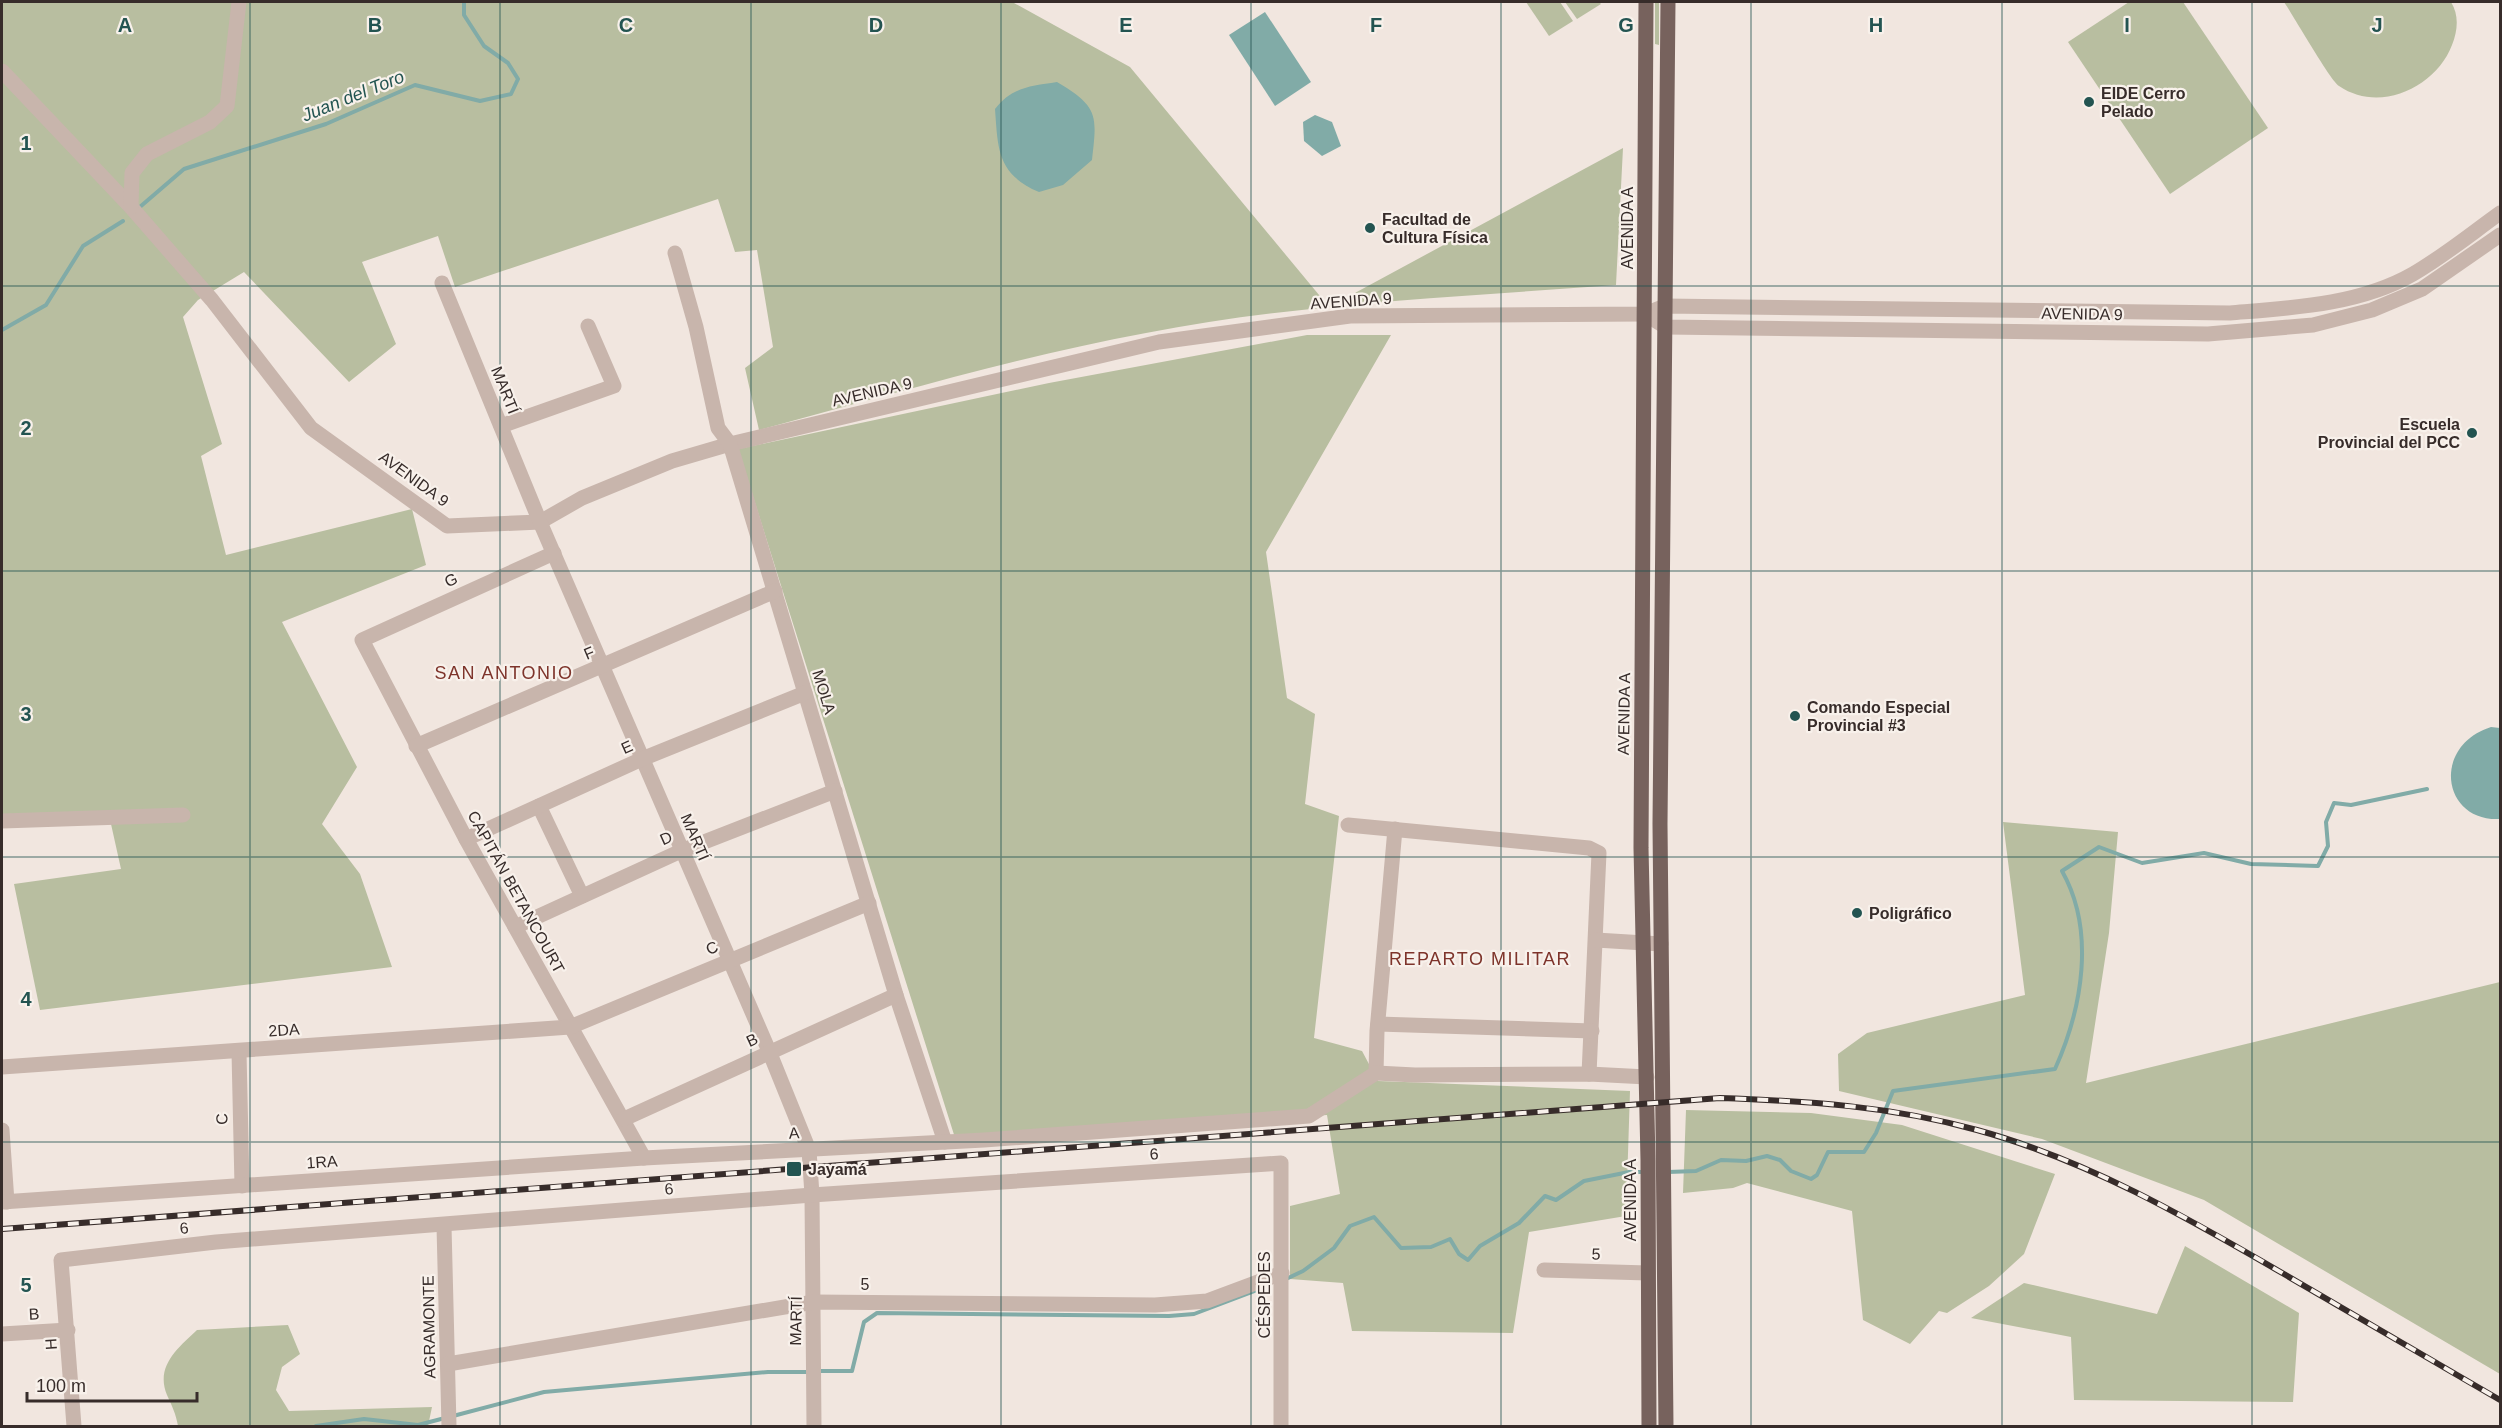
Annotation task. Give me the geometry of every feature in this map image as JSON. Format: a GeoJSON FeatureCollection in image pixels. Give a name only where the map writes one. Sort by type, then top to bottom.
{"type":"FeatureCollection","features":[{"type":"Feature","properties":{"kind":"main road","name":"AVENIDA A"},"geometry":{"type":"LineString","coordinates":[[1646,2],[1641,944],[1647,1077],[1656,1161],[1665,1183],[1666,1426]]}},
{"type":"Feature","properties":{"kind":"main road","name":"AVENIDA A"},"geometry":{"type":"LineString","coordinates":[[1648,1426],[1648,1183],[1656,1161],[1661,944],[1668,2]]}},
{"type":"Feature","properties":{"kind":"main road"},"geometry":{"type":"LineString","coordinates":[[1645,88],[1667,72]]}},
{"type":"Feature","properties":{"kind":"street"},"geometry":{"type":"LineString","coordinates":[[131,207],[132,173],[147,154],[210,122],[227,106],[239,2]]}},
{"type":"Feature","properties":{"kind":"street","name":"AVENIDA 9"},"geometry":{"type":"LineString","coordinates":[[2,71],[131,207],[212,300],[311,428],[447,526],[540,522],[582,498],[652,469],[730,444],[1159,342],[1350,316],[1644,314],[1665,306],[2230,313],[2309,306],[2362,294],[2412,274],[2500,213]]}},
{"type":"Feature","properties":{"kind":"street"},"geometry":{"type":"LineString","coordinates":[[2471,234],[2482,248]]}},
{"type":"Feature","properties":{"kind":"street","name":"AVENIDA 9"},"geometry":{"type":"LineString","coordinates":[[1644,314],[1666,327],[2208,334],[2313,325],[2372,310],[2422,289],[2500,236]]}},
{"type":"Feature","properties":{"kind":"street","name":"MOLA"},"geometry":{"type":"LineString","coordinates":[[675,253],[696,327],[718,428],[730,444],[896,995],[945,1142]]}},
{"type":"Feature","properties":{"kind":"street","name":"MARTÍ"},"geometry":{"type":"LineString","coordinates":[[442,283],[540,522],[728,961],[769,1051],[809,1150],[814,1302],[814,1426]]}},
{"type":"Feature","properties":{"kind":"street"},"geometry":{"type":"LineString","coordinates":[[2080,310],[2080,332]]}},
{"type":"Feature","properties":{"kind":"street"},"geometry":{"type":"LineString","coordinates":[[501,426],[614,386],[588,326]]}},
{"type":"Feature","properties":{"kind":"street","name":"G"},"geometry":{"type":"LineString","coordinates":[[362,640],[554,553]]}},
{"type":"Feature","properties":{"kind":"street","name":"F"},"geometry":{"type":"LineString","coordinates":[[416,746],[775,591]]}},
{"type":"Feature","properties":{"kind":"street","name":"CAPITÁN BETANCOURT"},"geometry":{"type":"LineString","coordinates":[[362,640],[465,839],[644,1158]]}},
{"type":"Feature","properties":{"kind":"street","name":"E"},"geometry":{"type":"LineString","coordinates":[[465,839],[642,759],[805,693]]}},
{"type":"Feature","properties":{"kind":"street","name":"D"},"geometry":{"type":"LineString","coordinates":[[515,927],[681,851],[835,791]]}},
{"type":"Feature","properties":{"kind":"street"},"geometry":{"type":"LineString","coordinates":[[539,806],[582,896]]}},
{"type":"Feature","properties":{"kind":"street"},"geometry":{"type":"LineString","coordinates":[[2,821],[183,815]]}},
{"type":"Feature","properties":{"kind":"street"},"geometry":{"type":"LineString","coordinates":[[1348,825],[1589,848],[1599,853],[1589,1074]]}},
{"type":"Feature","properties":{"kind":"street"},"geometry":{"type":"LineString","coordinates":[[1395,829],[1378,1024],[1376,1073],[1415,1075],[1589,1074],[1647,1077]]}},
{"type":"Feature","properties":{"kind":"street","name":"C"},"geometry":{"type":"LineString","coordinates":[[570,1028],[869,903]]}},
{"type":"Feature","properties":{"kind":"street"},"geometry":{"type":"LineString","coordinates":[[1596,940],[1661,944]]}},
{"type":"Feature","properties":{"kind":"street","name":"B"},"geometry":{"type":"LineString","coordinates":[[624,1119],[896,995]]}},
{"type":"Feature","properties":{"kind":"street"},"geometry":{"type":"LineString","coordinates":[[1378,1024],[1592,1031]]}},
{"type":"Feature","properties":{"kind":"street","name":"2DA"},"geometry":{"type":"LineString","coordinates":[[2,1067],[570,1028]]}},
{"type":"Feature","properties":{"kind":"street","name":"C"},"geometry":{"type":"LineString","coordinates":[[238,1052],[242,1186]]}},
{"type":"Feature","properties":{"kind":"street","name":"A"},"geometry":{"type":"LineString","coordinates":[[644,1158],[945,1142],[1309,1116],[1376,1073]]}},
{"type":"Feature","properties":{"kind":"street"},"geometry":{"type":"LineString","coordinates":[[2,1130],[4,1202]]}},
{"type":"Feature","properties":{"kind":"street","name":"1RA"},"geometry":{"type":"LineString","coordinates":[[4,1202],[644,1158]]}},
{"type":"Feature","properties":{"kind":"street","name":"6"},"geometry":{"type":"LineString","coordinates":[[61,1260],[216,1242],[444,1226],[812,1195],[1281,1163]]}},
{"type":"Feature","properties":{"kind":"street","name":"CÉSPEDES"},"geometry":{"type":"LineString","coordinates":[[1281,1163],[1281,1426]]}},
{"type":"Feature","properties":{"kind":"street","name":"AGRAMONTE"},"geometry":{"type":"LineString","coordinates":[[444,1226],[449,1420]]}},
{"type":"Feature","properties":{"kind":"street","name":"H"},"geometry":{"type":"LineString","coordinates":[[61,1260],[74,1426]]}},
{"type":"Feature","properties":{"kind":"street","name":"5"},"geometry":{"type":"LineString","coordinates":[[1544,1270],[1648,1273]]}},
{"type":"Feature","properties":{"kind":"street","name":"5"},"geometry":{"type":"LineString","coordinates":[[448,1364],[814,1302],[1155,1305],[1207,1301],[1282,1279]]}},
{"type":"Feature","properties":{"kind":"street","name":"B"},"geometry":{"type":"LineString","coordinates":[[2,1334],[68,1330]]}},
{"type":"Feature","properties":{"kind":"green space"},"geometry":{"type":"Polygon","coordinates":[[[2,2],[1016,2],[1014,3],[1130,67],[1329,307],[1623,148],[1616,285],[1380,302],[1204,323],[1049,354],[759,430],[745,368],[773,347],[757,250],[735,252],[718,199],[455,287],[438,236],[362,262],[396,344],[349,382],[244,272],[198,300],[183,317],[222,444],[201,456],[226,555],[412,509],[426,565],[282,622],[357,767],[322,824],[360,874],[392,967],[40,1010],[14,884],[121,869],[109,815],[2,816],[2,2]]]}},
{"type":"Feature","properties":{"kind":"green space"},"geometry":{"type":"Polygon","coordinates":[[[1526,2],[1560,2],[1573,21],[1549,36],[1526,2]]]}},
{"type":"Feature","properties":{"kind":"green space"},"geometry":{"type":"Polygon","coordinates":[[[1565,2],[1599,2],[1601,4],[1577,19],[1565,2]]]}},
{"type":"Feature","properties":{"kind":"green space"},"geometry":{"type":"Polygon","coordinates":[[[1655,2],[1659,2],[1659,45],[1655,44],[1655,2]]]}},
{"type":"Feature","properties":{"kind":"green space"},"geometry":{"type":"Polygon","coordinates":[[[2129,2],[2183,2],[2268,128],[2170,194],[2068,42],[2129,2]]]}},
{"type":"Feature","properties":{"kind":"green space"},"geometry":{"type":"Polygon","coordinates":[[[2284,2],[2451,2],[2457,23],[2456,34],[2444,60],[2420,84],[2405,92],[2389,96],[2372,97],[2355,94],[2334,81],[2284,2]]]}},
{"type":"Feature","properties":{"kind":"green space"},"geometry":{"type":"Polygon","coordinates":[[[1307,335],[1391,335],[1266,552],[1287,698],[1315,714],[1305,804],[1339,816],[1314,1038],[1362,1051],[1378,1081],[1630,1091],[1626,1216],[1529,1232],[1513,1333],[1352,1331],[1343,1283],[1290,1279],[1290,1206],[1340,1194],[1327,1115],[956,1141],[738,449],[1049,383],[1307,335]]]}},
{"type":"Feature","properties":{"kind":"green space"},"geometry":{"type":"Polygon","coordinates":[[[2003,822],[2118,832],[2109,933],[2086,1083],[2500,982],[2500,1374],[2204,1200],[2042,1139],[1839,1091],[1838,1054],[1867,1033],[2025,995],[2003,822]]]}},
{"type":"Feature","properties":{"kind":"green space"},"geometry":{"type":"Polygon","coordinates":[[[1686,1110],[1811,1113],[1902,1125],[2055,1174],[2024,1254],[1989,1286],[1947,1313],[1939,1311],[1910,1344],[1863,1320],[1852,1211],[1747,1183],[1733,1188],[1683,1193],[1686,1110]]]}},
{"type":"Feature","properties":{"kind":"green space"},"geometry":{"type":"Polygon","coordinates":[[[2185,1246],[2299,1313],[2293,1402],[2074,1400],[2071,1337],[1971,1318],[2024,1283],[2157,1314],[2185,1246]]]}},
{"type":"Feature","properties":{"kind":"green space"},"geometry":{"type":"Polygon","coordinates":[[[288,1325],[300,1354],[282,1367],[276,1390],[289,1411],[432,1407],[428,1426],[178,1426],[164,1385],[164,1375],[170,1358],[197,1330],[288,1325]]]}},
{"type":"Feature","properties":{"kind":"water"},"geometry":{"type":"Polygon","coordinates":[[[1265,12],[1311,82],[1275,106],[1229,35],[1265,12]]]}},
{"type":"Feature","properties":{"kind":"water"},"geometry":{"type":"Polygon","coordinates":[[[1057,82],[1081,98],[1092,114],[1095,132],[1092,160],[1063,185],[1039,192],[1015,177],[1002,159],[995,109],[1015,92],[1030,86],[1057,82]]]}},
{"type":"Feature","properties":{"kind":"water"},"geometry":{"type":"Polygon","coordinates":[[[1315,115],[1332,122],[1341,146],[1322,156],[1304,141],[1303,122],[1315,115]]]}},
{"type":"Feature","properties":{"kind":"water"},"geometry":{"type":"Polygon","coordinates":[[[2491,727],[2500,728],[2500,819],[2480,817],[2466,809],[2456,796],[2451,781],[2452,765],[2459,750],[2472,737],[2491,727]]]}},
{"type":"Feature","properties":{"kind":"waterway","name":"Juan del Toro"},"geometry":{"type":"LineString","coordinates":[[141,206],[184,169],[326,124],[415,85],[480,101],[511,94],[518,79],[508,63],[484,46],[464,15],[464,2]]}},
{"type":"Feature","properties":{"kind":"waterway","name":"Juan del Toro"},"geometry":{"type":"LineString","coordinates":[[2,330],[46,305],[83,246],[123,221]]}},
{"type":"Feature","properties":{"kind":"waterway"},"geometry":{"type":"LineString","coordinates":[[1668,1172],[1696,1171],[1721,1160],[1746,1161],[1767,1156],[1780,1160],[1791,1171],[1811,1179],[1817,1175],[1828,1152],[1864,1152],[1876,1133],[1893,1091],[2055,1069],[2078,996],[2082,944],[2073,894],[2062,871],[2099,847],[2142,863],[2204,853],[2251,864],[2318,866],[2328,846],[2326,822],[2334,803],[2351,805],[2427,789]]}},
{"type":"Feature","properties":{"kind":"waterway"},"geometry":{"type":"LineString","coordinates":[[1286,1279],[1303,1271],[1334,1248],[1350,1226],[1374,1217],[1401,1248],[1431,1247],[1450,1239],[1459,1254],[1468,1260],[1480,1246],[1519,1223],[1545,1196],[1556,1200],[1584,1181],[1629,1172],[1645,1172]]}},
{"type":"Feature","properties":{"kind":"waterway"},"geometry":{"type":"LineString","coordinates":[[818,1371],[852,1371],[864,1322],[877,1313],[1169,1316],[1194,1314],[1268,1286]]}},
{"type":"Feature","properties":{"kind":"waterway"},"geometry":{"type":"LineString","coordinates":[[453,1416],[544,1392],[768,1372],[810,1372]]}},
{"type":"Feature","properties":{"kind":"waterway"},"geometry":{"type":"LineString","coordinates":[[316,1426],[364,1419],[418,1425],[445,1418]]}},
{"type":"Feature","properties":{"kind":"railway"},"geometry":{"type":"LineString","coordinates":[[2,1229],[1720,1098],[1785,1101],[1849,1106],[1913,1115],[1977,1130],[2058,1157],[2173,1211],[2500,1400]]}},
{"type":"Feature","properties":{"kind":"place","name":"EIDE Cerro Pelado"},"geometry":{"type":"Point","coordinates":[2089,102]}},
{"type":"Feature","properties":{"kind":"place","name":"Facultad de Cultura Física"},"geometry":{"type":"Point","coordinates":[1370,228]}},
{"type":"Feature","properties":{"kind":"place","name":"Escuela Provincial del PCC"},"geometry":{"type":"Point","coordinates":[2472,433]}},
{"type":"Feature","properties":{"kind":"place","name":"Comando Especial Provincial #3"},"geometry":{"type":"Point","coordinates":[1795,716]}},
{"type":"Feature","properties":{"kind":"place","name":"Poligráfico"},"geometry":{"type":"Point","coordinates":[1857,913]}},
{"type":"Feature","properties":{"kind":"place","name":"Jayamá"},"geometry":{"type":"Point","coordinates":[794,1169]}},
{"type":"Feature","properties":{"kind":"district","name":"SAN ANTONIO"},"geometry":{"type":"Point","coordinates":[504,673]}},
{"type":"Feature","properties":{"kind":"district","name":"REPARTO MILITAR"},"geometry":{"type":"Point","coordinates":[1480,959]}}]}
